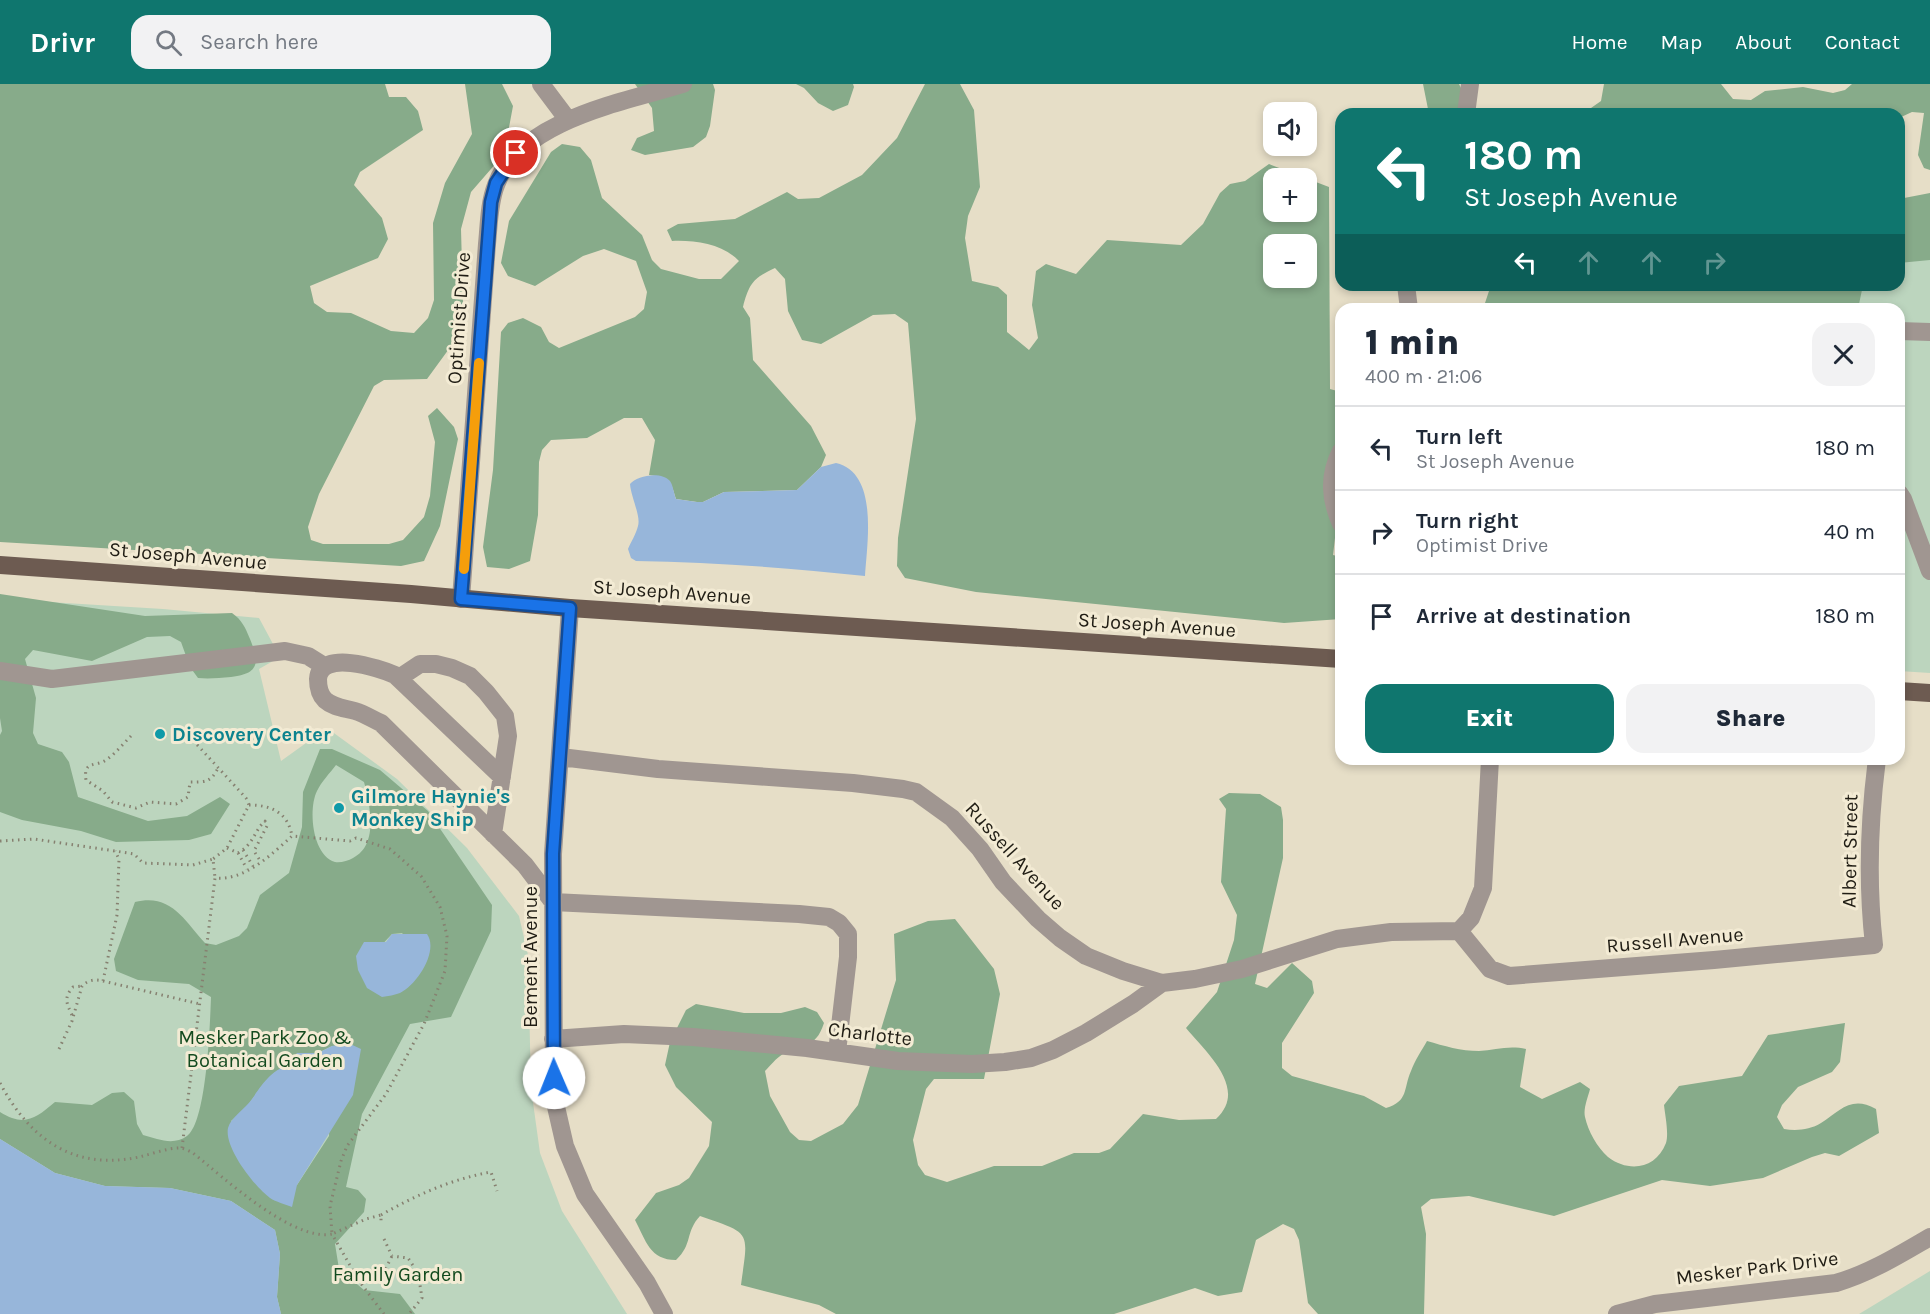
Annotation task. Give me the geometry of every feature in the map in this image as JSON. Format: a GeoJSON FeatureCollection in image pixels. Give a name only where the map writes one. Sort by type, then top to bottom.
{"type":"FeatureCollection","features":[{"type":"Feature","properties":{"kind":"main road","name":"St Joseph Avenue"},"geometry":{"type":"LineString","coordinates":[[0,565],[570,608],[1335,659]]}},
{"type":"Feature","properties":{"kind":"main road"},"geometry":{"type":"LineString","coordinates":[[1905,692],[1930,693]]}},
{"type":"Feature","properties":{"kind":"street"},"geometry":{"type":"LineString","coordinates":[[541,84],[568,120]]}},
{"type":"Feature","properties":{"kind":"street","name":"Optimist Drive"},"geometry":{"type":"LineString","coordinates":[[461,599],[491,202],[496,183],[516,153],[536,137],[568,120],[683,84]]}},
{"type":"Feature","properties":{"kind":"street"},"geometry":{"type":"LineString","coordinates":[[1467,108],[1470,84]]}},
{"type":"Feature","properties":{"kind":"street"},"geometry":{"type":"LineString","coordinates":[[1905,331],[1930,332]]}},
{"type":"Feature","properties":{"kind":"street"},"geometry":{"type":"LineString","coordinates":[[1335,466],[1331,482],[1335,510]]}},
{"type":"Feature","properties":{"kind":"street"},"geometry":{"type":"LineString","coordinates":[[1905,508],[1930,571]]}},
{"type":"Feature","properties":{"kind":"street","name":"Bement Avenue"},"geometry":{"type":"LineString","coordinates":[[570,608],[553,854],[554,1098],[565,1146],[585,1194],[647,1283],[664,1314]]}},
{"type":"Feature","properties":{"kind":"street"},"geometry":{"type":"LineString","coordinates":[[0,671],[52,680],[285,651],[308,656],[324,666]]}},
{"type":"Feature","properties":{"kind":"street"},"geometry":{"type":"LineString","coordinates":[[502,777],[399,678],[378,667],[331,662],[319,673],[318,682],[322,697],[328,703],[368,716],[381,723],[525,866],[553,902],[798,914],[828,917],[839,922],[848,934],[848,957],[837,1052]]}},
{"type":"Feature","properties":{"kind":"street"},"geometry":{"type":"LineString","coordinates":[[399,678],[420,664],[436,664],[452,668],[470,676],[505,716],[508,736],[493,834]]}},
{"type":"Feature","properties":{"kind":"street","name":"Russell Avenue"},"geometry":{"type":"LineString","coordinates":[[561,757],[658,769],[853,783],[916,792],[952,818],[980,849],[1003,882],[1038,919],[1060,938],[1086,956],[1123,971],[1162,982],[1242,969],[1337,939],[1391,932],[1459,931],[1484,963],[1494,972],[1509,976],[1874,945]]}},
{"type":"Feature","properties":{"kind":"street"},"geometry":{"type":"LineString","coordinates":[[1459,931],[1471,918],[1483,888],[1490,765]]}},
{"type":"Feature","properties":{"kind":"street","name":"Albert Street"},"geometry":{"type":"LineString","coordinates":[[1874,945],[1869,902],[1872,803],[1876,765]]}},
{"type":"Feature","properties":{"kind":"street","name":"Charlotte"},"geometry":{"type":"LineString","coordinates":[[553,1039],[613,1034],[682,1036],[837,1052],[874,1059],[929,1063],[1005,1062],[1031,1058],[1053,1050],[1133,1004],[1162,982]]}},
{"type":"Feature","properties":{"kind":"street","name":"Mesker Park Drive"},"geometry":{"type":"LineString","coordinates":[[1617,1314],[1655,1304],[1836,1283],[1876,1268],[1930,1237]]}},
{"type":"Feature","properties":{"kind":"path"},"geometry":{"type":"LineString","coordinates":[[130,736],[105,762],[87,767],[85,772],[86,780],[103,791],[111,802],[136,808],[150,802],[177,804],[188,797],[190,782],[206,782],[213,779],[218,768]]}},
{"type":"Feature","properties":{"kind":"path"},"geometry":{"type":"LineString","coordinates":[[189,736],[246,798],[249,805]]}},
{"type":"Feature","properties":{"kind":"path"},"geometry":{"type":"LineString","coordinates":[[249,805],[273,808],[284,817],[290,826],[292,836]]}},
{"type":"Feature","properties":{"kind":"path"},"geometry":{"type":"LineString","coordinates":[[0,841],[34,839],[134,854],[143,863],[192,865],[213,859],[227,848],[249,805]]}},
{"type":"Feature","properties":{"kind":"path"},"geometry":{"type":"LineString","coordinates":[[238,852],[252,842],[265,821],[267,826],[254,851],[261,862]]}},
{"type":"Feature","properties":{"kind":"path"},"geometry":{"type":"LineString","coordinates":[[215,878],[226,879],[261,862],[292,836],[350,841],[356,838],[390,849],[421,876],[440,907],[447,936],[445,971],[424,1024],[386,1094],[346,1146],[330,1206],[332,1234],[359,1281],[384,1314]]}},
{"type":"Feature","properties":{"kind":"path"},"geometry":{"type":"LineString","coordinates":[[227,848],[238,852],[248,869]]}},
{"type":"Feature","properties":{"kind":"path"},"geometry":{"type":"LineString","coordinates":[[243,850],[253,866]]}},
{"type":"Feature","properties":{"kind":"path"},"geometry":{"type":"LineString","coordinates":[[103,981],[117,915],[119,859],[115,851]]}},
{"type":"Feature","properties":{"kind":"path"},"geometry":{"type":"LineString","coordinates":[[182,1148],[215,878],[213,859]]}},
{"type":"Feature","properties":{"kind":"path"},"geometry":{"type":"LineString","coordinates":[[59,1049],[73,1017],[82,986],[86,982],[103,981],[200,1004]]}},
{"type":"Feature","properties":{"kind":"path"},"geometry":{"type":"LineString","coordinates":[[73,1017],[66,1005],[66,1000],[73,987],[82,986]]}},
{"type":"Feature","properties":{"kind":"path"},"geometry":{"type":"LineString","coordinates":[[0,1083],[12,1106],[36,1133],[62,1151],[87,1160],[120,1161],[182,1148],[193,1153],[274,1216],[303,1231],[321,1236],[381,1215],[410,1198],[465,1177],[491,1172],[497,1191]]}},
{"type":"Feature","properties":{"kind":"path"},"geometry":{"type":"LineString","coordinates":[[381,1215],[381,1224]]}},
{"type":"Feature","properties":{"kind":"path"},"geometry":{"type":"LineString","coordinates":[[384,1239],[392,1256]]}},
{"type":"Feature","properties":{"kind":"path"},"geometry":{"type":"LineString","coordinates":[[371,1275],[383,1274],[392,1256]]}},
{"type":"Feature","properties":{"kind":"path"},"geometry":{"type":"LineString","coordinates":[[392,1256],[408,1258],[420,1276],[422,1298],[410,1314]]}},
{"type":"Feature","properties":{"kind":"path"},"geometry":{"type":"LineString","coordinates":[[359,1281],[365,1278]]}},
{"type":"Feature","properties":{"kind":"green space"},"geometry":{"type":"Polygon","coordinates":[[[0,84],[385,84],[389,97],[406,97],[418,111],[423,130],[360,172],[354,185],[382,218],[388,239],[378,258],[310,286],[314,303],[327,312],[351,313],[391,331],[414,333],[428,318],[434,300],[433,223],[445,183],[472,134],[465,84],[502,84],[513,106],[504,154],[471,192],[461,229],[463,302],[454,342],[427,379],[384,380],[374,386],[319,494],[308,527],[311,540],[323,544],[389,544],[403,540],[424,517],[430,496],[435,442],[428,416],[437,408],[454,427],[458,439],[440,526],[424,561],[401,566],[0,542],[0,84]]]}},
{"type":"Feature","properties":{"kind":"green space"},"geometry":{"type":"Polygon","coordinates":[[[635,84],[713,84],[715,90],[710,126],[706,137],[693,147],[645,155],[631,150],[637,138],[654,131],[652,108],[635,84]]]}},
{"type":"Feature","properties":{"kind":"green space"},"geometry":{"type":"Polygon","coordinates":[[[796,84],[853,84],[854,87],[848,105],[833,111],[818,103],[804,88],[796,84]]]}},
{"type":"Feature","properties":{"kind":"green space"},"geometry":{"type":"Polygon","coordinates":[[[925,84],[960,84],[974,110],[980,187],[968,216],[965,238],[972,281],[998,287],[1007,295],[1007,332],[1029,350],[1038,338],[1032,305],[1036,271],[1046,264],[1076,274],[1107,240],[1181,245],[1203,224],[1220,193],[1230,184],[1245,181],[1263,168],[1263,222],[1317,222],[1317,182],[1329,187],[1330,389],[1335,390],[1333,555],[1335,556],[1335,619],[1284,623],[976,592],[905,578],[897,566],[898,538],[916,419],[908,323],[895,314],[873,315],[821,344],[802,340],[788,311],[785,279],[775,268],[753,283],[743,307],[750,318],[753,360],[811,426],[826,455],[821,467],[797,490],[724,492],[703,502],[676,499],[668,481],[649,475],[655,440],[642,418],[624,418],[587,438],[551,440],[542,450],[539,462],[538,515],[530,561],[509,569],[487,567],[483,547],[493,470],[501,332],[508,323],[523,318],[541,327],[549,342],[559,348],[635,317],[644,309],[647,292],[636,261],[604,249],[583,256],[535,286],[508,276],[501,263],[509,221],[551,152],[562,144],[580,147],[591,160],[602,198],[642,235],[652,260],[661,269],[699,279],[721,279],[739,261],[725,251],[708,244],[672,241],[667,230],[678,224],[735,219],[787,192],[798,199],[819,198],[862,175],[897,138],[925,84]]]}},
{"type":"Feature","properties":{"kind":"green space"},"geometry":{"type":"Polygon","coordinates":[[[1423,84],[1459,84],[1465,96],[1476,108],[1428,108],[1423,84]]]}},
{"type":"Feature","properties":{"kind":"green space"},"geometry":{"type":"Polygon","coordinates":[[[1604,84],[1721,84],[1733,99],[1751,100],[1765,91],[1803,87],[1833,93],[1845,90],[1852,84],[1930,84],[1930,170],[1924,168],[1918,155],[1924,113],[1912,112],[1905,115],[1905,108],[1591,108],[1601,101],[1604,84]]]}},
{"type":"Feature","properties":{"kind":"green space"},"geometry":{"type":"Polygon","coordinates":[[[1269,164],[1280,168],[1263,168],[1269,164]]]}},
{"type":"Feature","properties":{"kind":"green space"},"geometry":{"type":"Polygon","coordinates":[[[1930,193],[1930,260],[1905,262],[1905,198],[1930,193]]]}},
{"type":"Feature","properties":{"kind":"green space"},"geometry":{"type":"Polygon","coordinates":[[[1905,252],[1930,253],[1930,673],[1905,671],[1905,303],[1823,303],[1824,291],[1905,291],[1905,252]]]}},
{"type":"Feature","properties":{"kind":"green space"},"geometry":{"type":"Polygon","coordinates":[[[1489,291],[1862,291],[1859,303],[1485,303],[1489,291]]]}},
{"type":"Feature","properties":{"kind":"green space"},"geometry":{"type":"Polygon","coordinates":[[[0,594],[145,616],[232,613],[238,618],[245,627],[256,661],[252,670],[240,675],[198,678],[190,667],[181,642],[170,636],[147,637],[92,661],[33,650],[25,659],[36,698],[33,733],[38,744],[62,752],[69,762],[78,797],[148,821],[187,816],[220,797],[230,804],[211,834],[189,840],[116,842],[81,831],[22,820],[0,812],[0,735],[2,731],[0,718],[0,594]]]}},
{"type":"Feature","properties":{"kind":"green space","name":"Mesker Park Zoo & Botanical Garden"},"geometry":{"type":"Polygon","coordinates":[[[0,599],[163,609],[259,618],[280,657],[259,669],[281,761],[327,728],[397,779],[467,848],[519,916],[528,955],[531,1088],[540,1153],[562,1211],[627,1314],[0,1314],[0,599]]]}},
{"type":"Feature","properties":{"kind":"green space"},"geometry":{"type":"Polygon","coordinates":[[[320,749],[332,749],[380,770],[428,811],[492,905],[491,931],[451,1017],[410,1024],[362,1114],[346,1187],[358,1190],[366,1199],[364,1212],[335,1244],[339,1269],[364,1290],[400,1294],[415,1314],[281,1314],[277,1297],[280,1254],[275,1230],[231,1201],[170,1188],[105,1186],[55,1173],[0,1139],[0,1112],[8,1117],[23,1120],[35,1117],[55,1102],[92,1105],[112,1093],[124,1092],[134,1101],[137,1124],[143,1135],[171,1141],[187,1136],[194,1127],[203,1093],[211,997],[189,984],[138,980],[116,971],[114,959],[135,902],[158,901],[176,910],[205,943],[216,945],[239,936],[247,928],[260,895],[289,873],[302,827],[303,792],[320,749]],[[336,765],[317,791],[314,799],[313,820],[314,831],[321,850],[327,858],[335,862],[344,862],[361,852],[367,844],[370,813],[364,782],[336,765]],[[403,933],[392,934],[358,970],[403,933]],[[332,1046],[318,1053],[297,1053],[292,1064],[272,1075],[246,1107],[231,1121],[297,1185],[329,1136],[332,1046]]]}},
{"type":"Feature","properties":{"kind":"green space"},"geometry":{"type":"Polygon","coordinates":[[[1229,793],[1260,794],[1281,807],[1283,858],[1255,984],[1267,988],[1292,963],[1312,981],[1314,993],[1282,1043],[1282,1068],[1292,1076],[1364,1096],[1386,1108],[1402,1098],[1413,1067],[1427,1041],[1472,1051],[1526,1049],[1520,1087],[1542,1099],[1580,1082],[1590,1089],[1585,1117],[1600,1148],[1616,1162],[1641,1166],[1656,1158],[1666,1143],[1664,1105],[1679,1086],[1742,1076],[1768,1035],[1845,1023],[1840,1062],[1832,1072],[1798,1087],[1782,1105],[1777,1117],[1784,1129],[1803,1129],[1817,1125],[1846,1106],[1867,1105],[1876,1109],[1879,1133],[1839,1156],[1825,1153],[1763,1178],[1710,1186],[1662,1180],[1554,1216],[1469,1196],[1431,1199],[1421,1207],[1426,1234],[1424,1314],[1318,1314],[1308,1303],[1299,1240],[1294,1229],[1283,1224],[1256,1240],[1242,1292],[1218,1296],[1195,1288],[1114,1314],[836,1314],[819,1305],[741,1285],[745,1254],[743,1237],[730,1227],[717,1222],[700,1216],[692,1227],[685,1249],[676,1260],[660,1257],[650,1248],[635,1220],[656,1193],[679,1185],[689,1178],[709,1146],[712,1122],[676,1087],[665,1065],[670,1042],[686,1010],[696,1004],[744,1013],[781,1013],[805,1007],[817,1012],[824,1023],[816,1038],[812,1042],[783,1054],[765,1071],[770,1096],[790,1132],[799,1140],[811,1141],[843,1124],[858,1105],[896,980],[894,934],[928,921],[955,919],[994,969],[1000,994],[984,1079],[934,1079],[926,1089],[913,1140],[918,1165],[925,1175],[947,1182],[994,1166],[1042,1166],[1074,1153],[1099,1153],[1110,1149],[1143,1114],[1179,1120],[1216,1119],[1225,1107],[1228,1096],[1226,1083],[1213,1059],[1186,1028],[1217,992],[1234,940],[1237,915],[1221,882],[1226,809],[1219,799],[1229,793]]]}},
{"type":"Feature","properties":{"kind":"green space"},"geometry":{"type":"Polygon","coordinates":[[[1930,1271],[1930,1314],[1859,1314],[1930,1271]]]}},
{"type":"Feature","properties":{"kind":"water"},"geometry":{"type":"Polygon","coordinates":[[[836,463],[850,469],[859,480],[865,494],[868,528],[865,576],[751,566],[636,561],[631,558],[628,549],[639,522],[630,484],[638,478],[650,475],[661,476],[670,481],[676,499],[703,502],[724,492],[797,490],[821,467],[836,463]]]}},
{"type":"Feature","properties":{"kind":"water"},"geometry":{"type":"Polygon","coordinates":[[[392,934],[427,934],[430,949],[424,967],[407,989],[382,997],[367,988],[358,970],[356,956],[364,942],[386,942],[392,934]]]}},
{"type":"Feature","properties":{"kind":"water"},"geometry":{"type":"Polygon","coordinates":[[[348,1043],[361,1049],[353,1095],[297,1185],[292,1207],[275,1201],[257,1185],[242,1166],[231,1146],[228,1128],[269,1077],[279,1069],[292,1064],[297,1053],[318,1053],[332,1046],[348,1043]]]}},
{"type":"Feature","properties":{"kind":"water"},"geometry":{"type":"Polygon","coordinates":[[[0,1139],[55,1173],[105,1186],[170,1188],[231,1201],[275,1230],[280,1254],[277,1297],[281,1314],[0,1314],[0,1139]]]}},
{"type":"Feature","properties":{"kind":"slow traffic"},"geometry":{"type":"LineString","coordinates":[[464,569],[479,363]]}},
{"type":"Feature","properties":{"kind":"place","name":"Discovery Center"},"geometry":{"type":"Point","coordinates":[160,734]}},
{"type":"Feature","properties":{"kind":"place","name":"Gilmore Haynie's Monkey Ship"},"geometry":{"type":"Point","coordinates":[339,808]}},
{"type":"Feature","properties":{"kind":"route"},"geometry":{"type":"LineString","coordinates":[[516,153],[496,183],[491,202],[461,599],[570,608],[553,854],[554,1078]]}},
{"type":"Feature","properties":{"kind":"park label","name":"Family Garden"},"geometry":{"type":"Point","coordinates":[398,1274]}}]}
